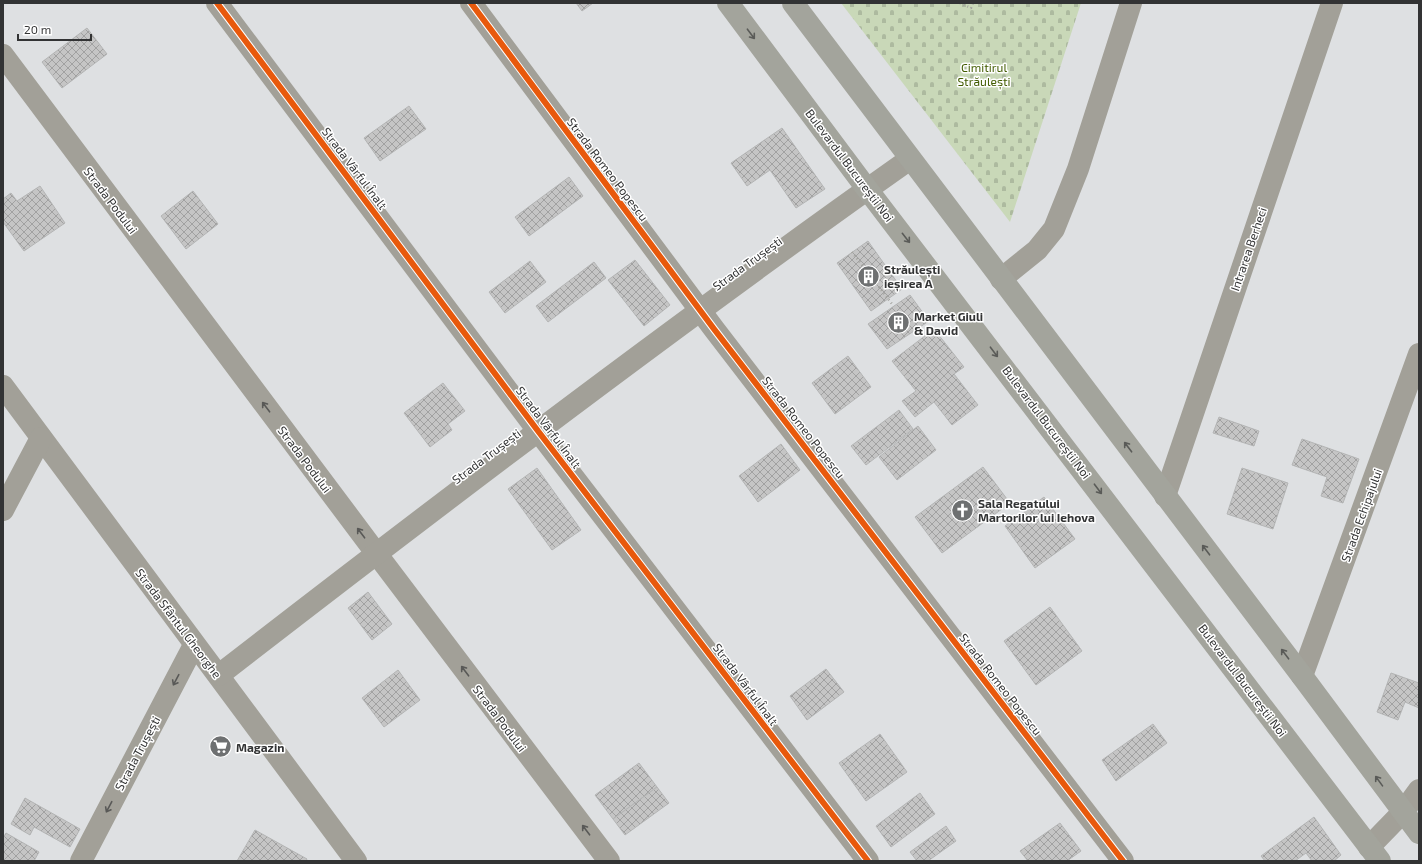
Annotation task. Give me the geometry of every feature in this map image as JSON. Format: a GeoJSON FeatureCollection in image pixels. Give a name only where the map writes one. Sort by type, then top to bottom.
{"type":"FeatureCollection","features":[{"type":"Feature","properties":{"kind":"main road","name":"Bulevardul Bucureștii Noi"},"geometry":{"type":"LineString","coordinates":[[728,3],[867,189],[1374,854]]}},
{"type":"Feature","properties":{"kind":"main road"},"geometry":{"type":"LineString","coordinates":[[792,3],[1164,496],[1302,676],[1419,833]]}},
{"type":"Feature","properties":{"kind":"street","name":"Strada Vârful Înalt"},"geometry":{"type":"LineString","coordinates":[[217,3],[538,431],[868,861]]}},
{"type":"Feature","properties":{"kind":"street","name":"Strada Romeo Popescu"},"geometry":{"type":"LineString","coordinates":[[471,3],[700,311],[1124,861]]}},
{"type":"Feature","properties":{"kind":"street"},"geometry":{"type":"LineString","coordinates":[[1001,279],[1037,250],[1054,229],[1078,169],[1132,3]]}},
{"type":"Feature","properties":{"kind":"street","name":"Intrarea Berheci"},"geometry":{"type":"LineString","coordinates":[[1164,496],[1332,3]]}},
{"type":"Feature","properties":{"kind":"street","name":"Strada Podului"},"geometry":{"type":"LineString","coordinates":[[3,55],[609,861]]}},
{"type":"Feature","properties":{"kind":"street","name":"Strada Trușești"},"geometry":{"type":"LineString","coordinates":[[219,674],[538,431],[700,311],[910,159]]}},
{"type":"Feature","properties":{"kind":"street","name":"Strada Echipajului"},"geometry":{"type":"LineString","coordinates":[[1302,676],[1419,354]]}},
{"type":"Feature","properties":{"kind":"street","name":"Strada Sfântul Gheorghe"},"geometry":{"type":"LineString","coordinates":[[3,386],[194,645],[219,674],[356,861]]}},
{"type":"Feature","properties":{"kind":"street"},"geometry":{"type":"LineString","coordinates":[[3,510],[41,438]]}},
{"type":"Feature","properties":{"kind":"street","name":"Strada Trușești"},"geometry":{"type":"LineString","coordinates":[[81,861],[194,645]]}},
{"type":"Feature","properties":{"kind":"street"},"geometry":{"type":"LineString","coordinates":[[1374,854],[1419,790]]}},
{"type":"Feature","properties":{"kind":"path"},"geometry":{"type":"LineString","coordinates":[[960,3],[971,8],[973,3]]}},
{"type":"Feature","properties":{"kind":"path"},"geometry":{"type":"LineString","coordinates":[[852,252],[892,304]]}},
{"type":"Feature","properties":{"kind":"green space","name":"Cimitirul Străulești"},"geometry":{"type":"Polygon","coordinates":[[[841,3],[1081,3],[1010,222],[841,3]]]}},
{"type":"Feature","properties":{"kind":"building"},"geometry":{"type":"Polygon","coordinates":[[[576,3],[593,3],[582,11],[576,3]]]}},
{"type":"Feature","properties":{"kind":"building"},"geometry":{"type":"Polygon","coordinates":[[[87,28],[107,54],[62,88],[42,62],[87,28]]]}},
{"type":"Feature","properties":{"kind":"building"},"geometry":{"type":"Polygon","coordinates":[[[409,106],[426,129],[380,161],[364,138],[409,106]]]}},
{"type":"Feature","properties":{"kind":"building"},"geometry":{"type":"Polygon","coordinates":[[[782,128],[825,189],[796,208],[770,170],[747,186],[731,163],[782,128]]]}},
{"type":"Feature","properties":{"kind":"building"},"geometry":{"type":"Polygon","coordinates":[[[569,177],[583,196],[529,236],[515,217],[569,177]]]}},
{"type":"Feature","properties":{"kind":"building"},"geometry":{"type":"Polygon","coordinates":[[[40,186],[65,223],[24,251],[3,222],[3,199],[11,193],[17,201],[40,186]]]}},
{"type":"Feature","properties":{"kind":"building"},"geometry":{"type":"Polygon","coordinates":[[[193,191],[218,224],[186,249],[161,216],[193,191]]]}},
{"type":"Feature","properties":{"kind":"building","name":"Străulești ieșirea A"},"geometry":{"type":"Polygon","coordinates":[[[868,241],[902,289],[871,311],[837,263],[868,241]]]}},
{"type":"Feature","properties":{"kind":"building"},"geometry":{"type":"Polygon","coordinates":[[[635,260],[670,305],[644,326],[608,280],[635,260]]]}},
{"type":"Feature","properties":{"kind":"building"},"geometry":{"type":"Polygon","coordinates":[[[530,261],[546,282],[505,313],[489,292],[530,261]]]}},
{"type":"Feature","properties":{"kind":"building"},"geometry":{"type":"Polygon","coordinates":[[[594,262],[606,278],[548,322],[536,306],[594,262]]]}},
{"type":"Feature","properties":{"kind":"building","name":"Market Giuli & David"},"geometry":{"type":"Polygon","coordinates":[[[910,295],[929,321],[887,349],[868,324],[910,295]]]}},
{"type":"Feature","properties":{"kind":"building"},"geometry":{"type":"Polygon","coordinates":[[[934,329],[964,367],[954,374],[978,405],[952,425],[934,402],[915,417],[902,401],[916,391],[892,361],[934,329]]]}},
{"type":"Feature","properties":{"kind":"building"},"geometry":{"type":"Polygon","coordinates":[[[848,356],[871,387],[835,414],[812,383],[848,356]]]}},
{"type":"Feature","properties":{"kind":"building"},"geometry":{"type":"Polygon","coordinates":[[[443,383],[465,411],[448,424],[452,430],[430,447],[404,413],[443,383]]]}},
{"type":"Feature","properties":{"kind":"building"},"geometry":{"type":"Polygon","coordinates":[[[899,410],[913,429],[866,465],[851,446],[899,410]]]}},
{"type":"Feature","properties":{"kind":"building"},"geometry":{"type":"Polygon","coordinates":[[[1219,417],[1259,431],[1254,446],[1213,433],[1219,417]]]}},
{"type":"Feature","properties":{"kind":"building"},"geometry":{"type":"Polygon","coordinates":[[[918,426],[936,450],[897,480],[879,457],[918,426]]]}},
{"type":"Feature","properties":{"kind":"building"},"geometry":{"type":"Polygon","coordinates":[[[1302,439],[1359,459],[1343,503],[1321,496],[1327,477],[1292,465],[1302,439]]]}},
{"type":"Feature","properties":{"kind":"building"},"geometry":{"type":"Polygon","coordinates":[[[781,444],[800,470],[758,502],[739,476],[781,444]]]}},
{"type":"Feature","properties":{"kind":"building","name":"Sala Regatului Martorilor lui Iehova"},"geometry":{"type":"Polygon","coordinates":[[[983,467],[1010,503],[942,553],[915,517],[983,467]]]}},
{"type":"Feature","properties":{"kind":"building"},"geometry":{"type":"Polygon","coordinates":[[[537,468],[581,530],[552,550],[508,489],[537,468]]]}},
{"type":"Feature","properties":{"kind":"building"},"geometry":{"type":"Polygon","coordinates":[[[1242,468],[1288,483],[1273,529],[1227,514],[1242,468]]]}},
{"type":"Feature","properties":{"kind":"building"},"geometry":{"type":"Polygon","coordinates":[[[1044,497],[1075,539],[1035,568],[1005,526],[1044,497]]]}},
{"type":"Feature","properties":{"kind":"building"},"geometry":{"type":"Polygon","coordinates":[[[368,592],[392,624],[372,640],[348,608],[368,592]]]}},
{"type":"Feature","properties":{"kind":"building"},"geometry":{"type":"Polygon","coordinates":[[[1050,607],[1082,651],[1036,685],[1004,641],[1050,607]]]}},
{"type":"Feature","properties":{"kind":"building"},"geometry":{"type":"Polygon","coordinates":[[[826,669],[844,692],[807,720],[790,696],[826,669]]]}},
{"type":"Feature","properties":{"kind":"building"},"geometry":{"type":"Polygon","coordinates":[[[398,670],[420,700],[384,727],[362,698],[398,670]]]}},
{"type":"Feature","properties":{"kind":"building"},"geometry":{"type":"Polygon","coordinates":[[[1391,673],[1419,683],[1419,708],[1405,702],[1398,720],[1377,712],[1391,673]]]}},
{"type":"Feature","properties":{"kind":"building"},"geometry":{"type":"Polygon","coordinates":[[[1153,724],[1167,743],[1116,781],[1102,760],[1153,724]]]}},
{"type":"Feature","properties":{"kind":"building"},"geometry":{"type":"Polygon","coordinates":[[[880,734],[907,772],[866,801],[839,763],[880,734]]]}},
{"type":"Feature","properties":{"kind":"building"},"geometry":{"type":"Polygon","coordinates":[[[639,763],[657,787],[613,819],[595,795],[639,763]]]}},
{"type":"Feature","properties":{"kind":"building"},"geometry":{"type":"Polygon","coordinates":[[[657,787],[669,803],[625,835],[613,819],[657,787]]]}},
{"type":"Feature","properties":{"kind":"building"},"geometry":{"type":"Polygon","coordinates":[[[920,793],[935,814],[891,847],[876,826],[920,793]]]}},
{"type":"Feature","properties":{"kind":"building"},"geometry":{"type":"Polygon","coordinates":[[[25,798],[80,829],[70,847],[34,827],[30,835],[11,824],[25,798]]]}},
{"type":"Feature","properties":{"kind":"building"},"geometry":{"type":"Polygon","coordinates":[[[1314,817],[1341,855],[1334,861],[1312,861],[1306,853],[1295,861],[1265,861],[1261,856],[1314,817]]]}},
{"type":"Feature","properties":{"kind":"building"},"geometry":{"type":"Polygon","coordinates":[[[1060,823],[1081,851],[1067,861],[1028,861],[1020,851],[1060,823]]]}},
{"type":"Feature","properties":{"kind":"building"},"geometry":{"type":"Polygon","coordinates":[[[946,826],[956,841],[928,861],[917,861],[910,852],[946,826]]]}},
{"type":"Feature","properties":{"kind":"building"},"geometry":{"type":"Polygon","coordinates":[[[255,830],[307,859],[306,861],[237,861],[255,830]]]}},
{"type":"Feature","properties":{"kind":"building"},"geometry":{"type":"Polygon","coordinates":[[[6,833],[39,852],[34,861],[3,861],[3,838],[6,833]]]}},
{"type":"Feature","properties":{"kind":"cycle path"},"geometry":{"type":"LineString","coordinates":[[217,3],[538,431],[868,861]]}},
{"type":"Feature","properties":{"kind":"cycle path"},"geometry":{"type":"LineString","coordinates":[[471,3],[714,329],[1123,861]]}},
{"type":"Feature","properties":{"kind":"place","name":"Străulești ieșirea A"},"geometry":{"type":"Point","coordinates":[869,276]}},
{"type":"Feature","properties":{"kind":"place","name":"Market Giuli & David"},"geometry":{"type":"Point","coordinates":[898,323]}},
{"type":"Feature","properties":{"kind":"place","name":"Sala Regatului Martorilor lui Iehova"},"geometry":{"type":"Point","coordinates":[962,510]}},
{"type":"Feature","properties":{"kind":"place","name":"Magazin"},"geometry":{"type":"Point","coordinates":[221,747]}}]}
